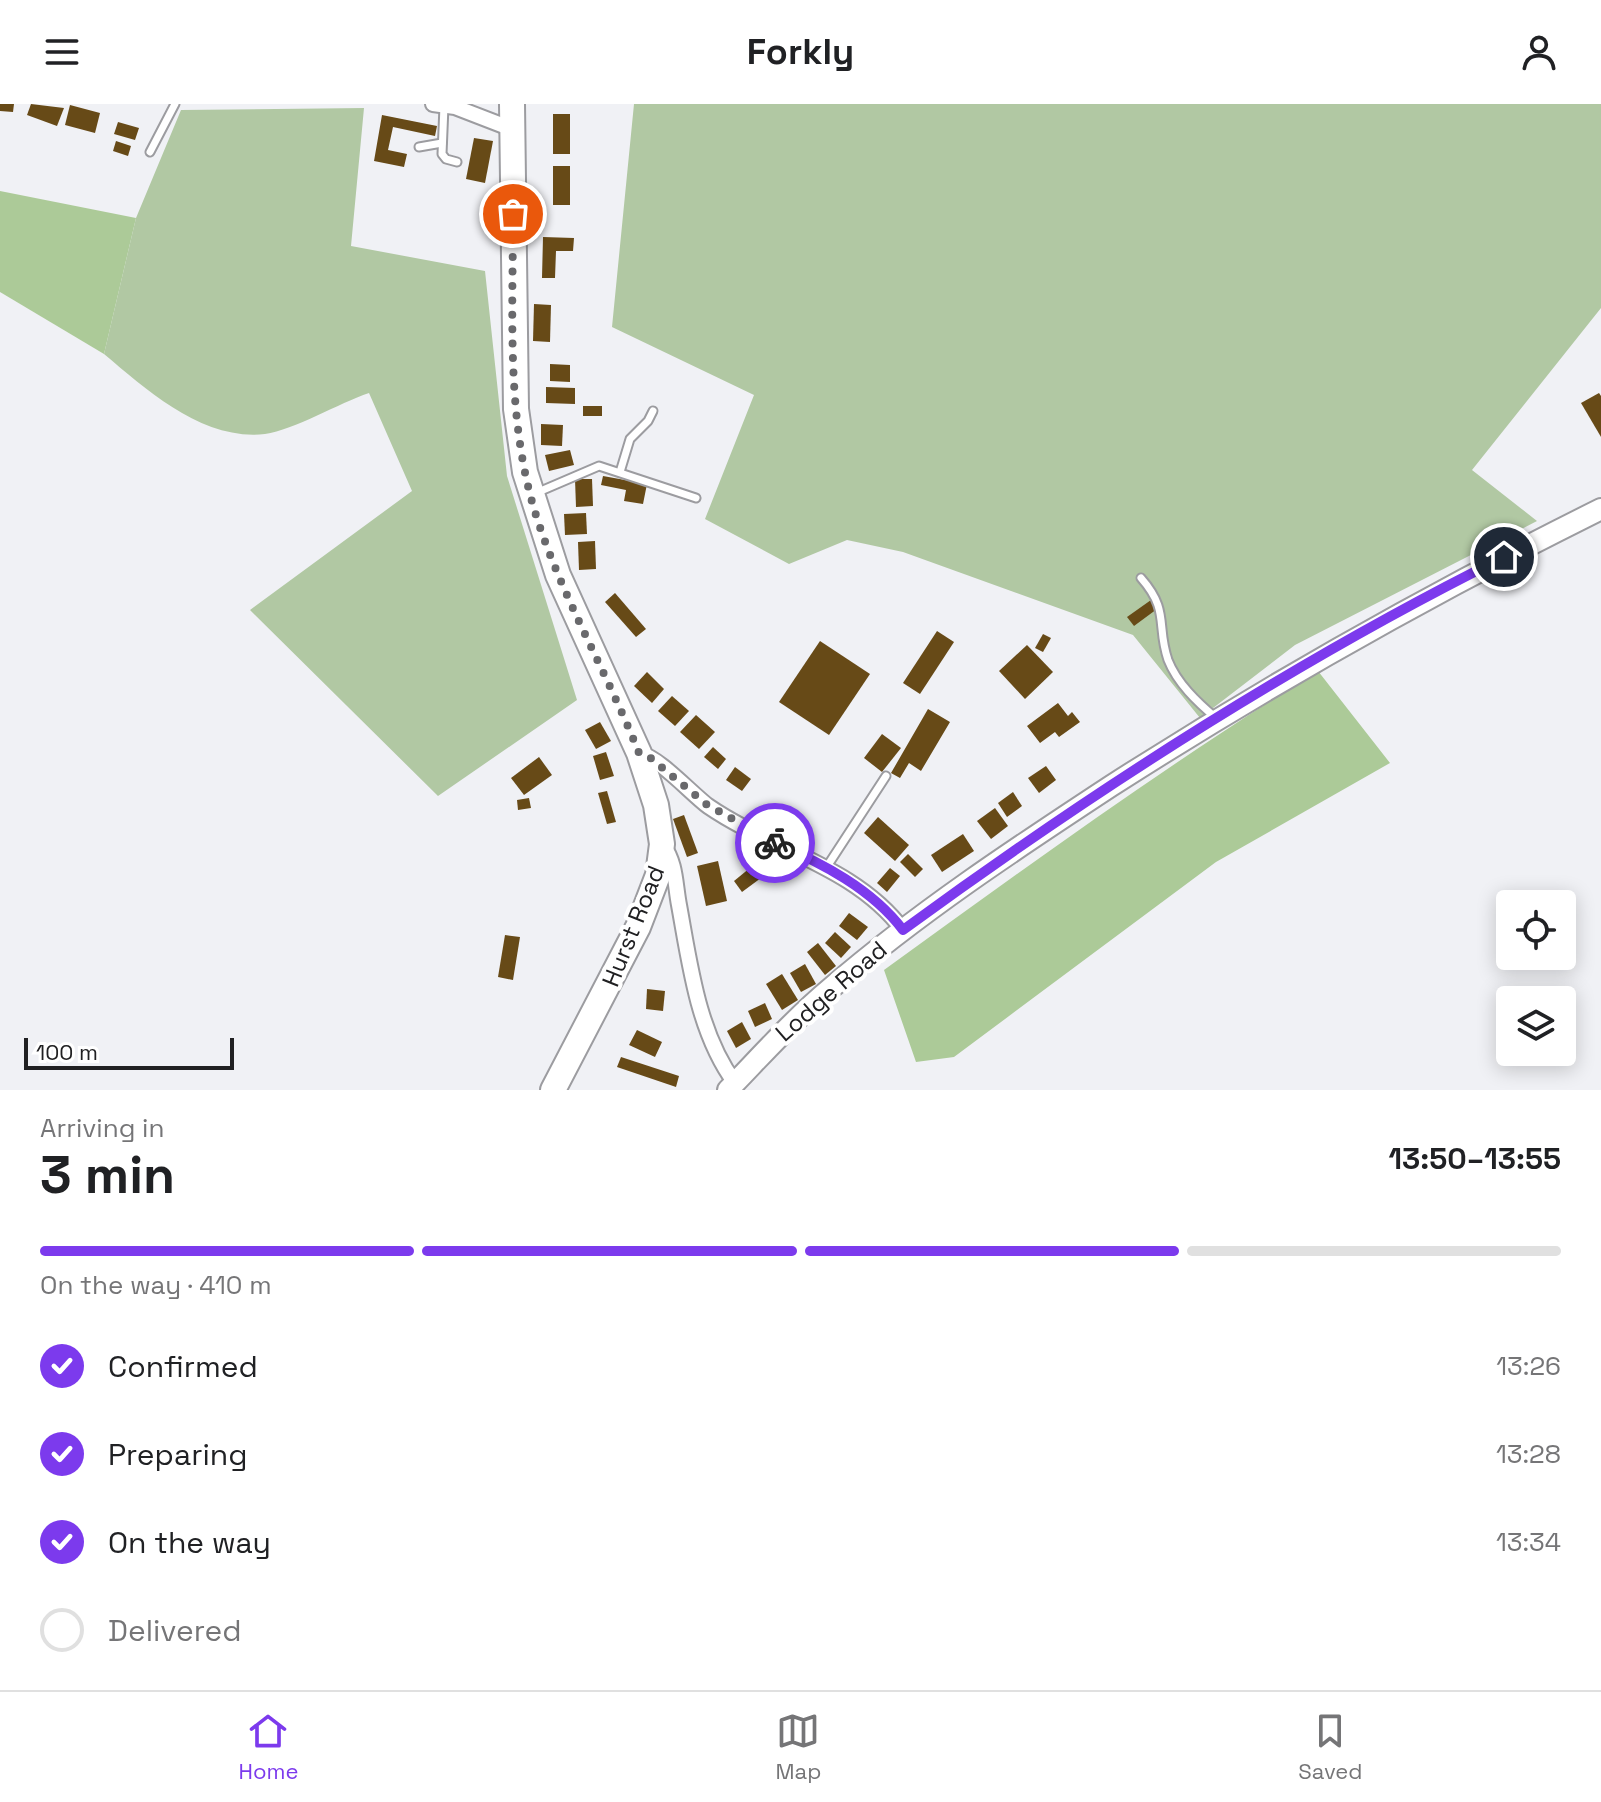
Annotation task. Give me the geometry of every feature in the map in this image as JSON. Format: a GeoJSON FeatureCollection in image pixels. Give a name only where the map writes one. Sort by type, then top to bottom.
{"type":"FeatureCollection","features":[{"type":"Feature","properties":{"kind":"main road","name":"Hurst Road"},"geometry":{"type":"LineString","coordinates":[[512,104],[516,409],[530,495],[558,575],[639,753],[653,793],[662,844],[650,896],[613,980],[553,1090]]}},
{"type":"Feature","properties":{"kind":"main road","name":"Lodge Road"},"geometry":{"type":"LineString","coordinates":[[731,1086],[829,989],[903,930],[1023,843],[1218,719],[1455,581],[1601,509]]}},
{"type":"Feature","properties":{"kind":"street"},"geometry":{"type":"LineString","coordinates":[[449,105],[512,129]]}},
{"type":"Feature","properties":{"kind":"street"},"geometry":{"type":"LineString","coordinates":[[639,753],[647,755],[675,780],[733,822],[826,868],[882,905],[903,930]]}},
{"type":"Feature","properties":{"kind":"street"},"geometry":{"type":"LineString","coordinates":[[653,793],[675,780]]}},
{"type":"Feature","properties":{"kind":"street"},"geometry":{"type":"LineString","coordinates":[[662,844],[674,871],[701,1012],[715,1055],[731,1086]]}},
{"type":"Feature","properties":{"kind":"street"},"geometry":{"type":"LineString","coordinates":[[650,896],[678,904]]}},
{"type":"Feature","properties":{"kind":"lane"},"geometry":{"type":"LineString","coordinates":[[150,152],[175,104]]}},
{"type":"Feature","properties":{"kind":"lane"},"geometry":{"type":"LineString","coordinates":[[449,105],[442,143],[446,159],[457,162]]}},
{"type":"Feature","properties":{"kind":"lane"},"geometry":{"type":"LineString","coordinates":[[419,147],[442,143]]}},
{"type":"Feature","properties":{"kind":"lane"},"geometry":{"type":"LineString","coordinates":[[620,472],[630,439],[648,421],[653,411]]}},
{"type":"Feature","properties":{"kind":"lane"},"geometry":{"type":"LineString","coordinates":[[530,495],[593,466],[696,498]]}},
{"type":"Feature","properties":{"kind":"lane"},"geometry":{"type":"LineString","coordinates":[[1141,578],[1159,603],[1168,658],[1175,674],[1197,702],[1218,719]]}},
{"type":"Feature","properties":{"kind":"lane"},"geometry":{"type":"LineString","coordinates":[[826,868],[886,776]]}},
{"type":"Feature","properties":{"kind":"green space"},"geometry":{"type":"Polygon","coordinates":[[[634,104],[1601,104],[1601,308],[1472,470],[1537,521],[1295,645],[1200,718],[1133,635],[903,552],[847,540],[789,564],[705,519],[754,395],[612,327],[634,104]]]}},
{"type":"Feature","properties":{"kind":"green space"},"geometry":{"type":"Polygon","coordinates":[[[364,108],[351,246],[485,271],[507,476],[577,700],[438,796],[250,610],[412,491],[369,393],[277,432],[242,434],[198,422],[158,397],[104,354],[136,218],[181,110],[364,108]]]}},
{"type":"Feature","properties":{"kind":"green space"},"geometry":{"type":"Polygon","coordinates":[[[0,191],[136,218],[104,354],[0,292],[0,191]]]}},
{"type":"Feature","properties":{"kind":"green space"},"geometry":{"type":"Polygon","coordinates":[[[1318,671],[1390,763],[1216,862],[954,1057],[916,1062],[884,970],[1152,779],[1318,671]]]}},
{"type":"Feature","properties":{"kind":"building"},"geometry":{"type":"Polygon","coordinates":[[[0,104],[14,104],[13,112],[0,111],[0,104]]]}},
{"type":"Feature","properties":{"kind":"building"},"geometry":{"type":"Polygon","coordinates":[[[31,104],[64,108],[57,126],[27,115],[31,104]]]}},
{"type":"Feature","properties":{"kind":"building"},"geometry":{"type":"Polygon","coordinates":[[[70,105],[100,113],[95,133],[65,125],[70,105]]]}},
{"type":"Feature","properties":{"kind":"building"},"geometry":{"type":"Polygon","coordinates":[[[553,114],[570,114],[570,154],[553,154],[553,114]]]}},
{"type":"Feature","properties":{"kind":"building"},"geometry":{"type":"Polygon","coordinates":[[[382,115],[437,126],[435,136],[393,127],[388,150],[407,154],[404,167],[374,161],[382,115]]]}},
{"type":"Feature","properties":{"kind":"building"},"geometry":{"type":"Polygon","coordinates":[[[118,122],[139,128],[135,140],[114,134],[118,122]]]}},
{"type":"Feature","properties":{"kind":"building"},"geometry":{"type":"Polygon","coordinates":[[[474,138],[493,141],[485,183],[466,179],[474,138]]]}},
{"type":"Feature","properties":{"kind":"building"},"geometry":{"type":"Polygon","coordinates":[[[116,141],[131,146],[128,156],[113,151],[116,141]]]}},
{"type":"Feature","properties":{"kind":"building"},"geometry":{"type":"Polygon","coordinates":[[[553,166],[570,166],[570,205],[553,205],[553,166]]]}},
{"type":"Feature","properties":{"kind":"building"},"geometry":{"type":"Polygon","coordinates":[[[543,237],[574,238],[573,251],[556,251],[555,278],[542,278],[543,237]]]}},
{"type":"Feature","properties":{"kind":"building"},"geometry":{"type":"Polygon","coordinates":[[[534,304],[551,305],[550,342],[533,341],[534,304]]]}},
{"type":"Feature","properties":{"kind":"building"},"geometry":{"type":"Polygon","coordinates":[[[550,364],[570,365],[570,382],[550,381],[550,364]]]}},
{"type":"Feature","properties":{"kind":"building"},"geometry":{"type":"Polygon","coordinates":[[[546,387],[575,388],[575,404],[546,403],[546,387]]]}},
{"type":"Feature","properties":{"kind":"building"},"geometry":{"type":"Polygon","coordinates":[[[1599,393],[1601,396],[1601,437],[1581,403],[1599,393]]]}},
{"type":"Feature","properties":{"kind":"building"},"geometry":{"type":"Polygon","coordinates":[[[583,406],[602,406],[602,416],[583,416],[583,406]]]}},
{"type":"Feature","properties":{"kind":"building"},"geometry":{"type":"Polygon","coordinates":[[[541,424],[563,425],[562,446],[541,445],[541,424]]]}},
{"type":"Feature","properties":{"kind":"building"},"geometry":{"type":"Polygon","coordinates":[[[570,450],[574,465],[549,471],[545,455],[570,450]]]}},
{"type":"Feature","properties":{"kind":"building"},"geometry":{"type":"Polygon","coordinates":[[[603,476],[647,484],[643,504],[624,501],[626,490],[601,485],[603,476]]]}},
{"type":"Feature","properties":{"kind":"building"},"geometry":{"type":"Polygon","coordinates":[[[575,479],[592,479],[593,506],[576,507],[575,479]]]}},
{"type":"Feature","properties":{"kind":"building"},"geometry":{"type":"Polygon","coordinates":[[[586,513],[587,534],[565,535],[564,514],[586,513]]]}},
{"type":"Feature","properties":{"kind":"building"},"geometry":{"type":"Polygon","coordinates":[[[595,541],[596,569],[579,570],[578,542],[595,541]]]}},
{"type":"Feature","properties":{"kind":"building"},"geometry":{"type":"Polygon","coordinates":[[[615,593],[646,629],[636,637],[605,602],[615,593]]]}},
{"type":"Feature","properties":{"kind":"building"},"geometry":{"type":"Polygon","coordinates":[[[1151,600],[1157,609],[1134,626],[1127,617],[1151,600]]]}},
{"type":"Feature","properties":{"kind":"building"},"geometry":{"type":"Polygon","coordinates":[[[937,631],[954,642],[920,694],[903,683],[937,631]]]}},
{"type":"Feature","properties":{"kind":"building"},"geometry":{"type":"Polygon","coordinates":[[[1043,634],[1051,638],[1043,652],[1035,648],[1043,634]]]}},
{"type":"Feature","properties":{"kind":"building"},"geometry":{"type":"Polygon","coordinates":[[[820,641],[870,674],[829,735],[779,702],[820,641]]]}},
{"type":"Feature","properties":{"kind":"building"},"geometry":{"type":"Polygon","coordinates":[[[1027,645],[1053,672],[1025,699],[999,671],[1027,645]]]}},
{"type":"Feature","properties":{"kind":"building"},"geometry":{"type":"Polygon","coordinates":[[[647,672],[664,689],[652,703],[634,686],[647,672]]]}},
{"type":"Feature","properties":{"kind":"building"},"geometry":{"type":"Polygon","coordinates":[[[672,696],[689,711],[675,726],[658,711],[672,696]]]}},
{"type":"Feature","properties":{"kind":"building"},"geometry":{"type":"Polygon","coordinates":[[[1058,703],[1068,716],[1072,712],[1080,722],[1059,737],[1055,732],[1040,743],[1027,726],[1058,703]]]}},
{"type":"Feature","properties":{"kind":"building"},"geometry":{"type":"Polygon","coordinates":[[[928,709],[950,722],[921,771],[909,763],[900,778],[891,773],[928,709]]]}},
{"type":"Feature","properties":{"kind":"building"},"geometry":{"type":"Polygon","coordinates":[[[696,715],[715,732],[699,749],[680,732],[696,715]]]}},
{"type":"Feature","properties":{"kind":"building"},"geometry":{"type":"Polygon","coordinates":[[[600,722],[611,741],[596,749],[585,730],[600,722]]]}},
{"type":"Feature","properties":{"kind":"building"},"geometry":{"type":"Polygon","coordinates":[[[882,734],[901,748],[882,772],[864,758],[882,734]]]}},
{"type":"Feature","properties":{"kind":"building"},"geometry":{"type":"Polygon","coordinates":[[[713,747],[726,759],[718,769],[704,757],[713,747]]]}},
{"type":"Feature","properties":{"kind":"building"},"geometry":{"type":"Polygon","coordinates":[[[606,752],[614,776],[600,780],[593,756],[606,752]]]}},
{"type":"Feature","properties":{"kind":"building"},"geometry":{"type":"Polygon","coordinates":[[[539,757],[552,775],[524,795],[511,778],[539,757]]]}},
{"type":"Feature","properties":{"kind":"building"},"geometry":{"type":"Polygon","coordinates":[[[1046,766],[1056,780],[1039,793],[1028,778],[1046,766]]]}},
{"type":"Feature","properties":{"kind":"building"},"geometry":{"type":"Polygon","coordinates":[[[735,767],[751,779],[742,791],[726,780],[735,767]]]}},
{"type":"Feature","properties":{"kind":"building"},"geometry":{"type":"Polygon","coordinates":[[[607,791],[616,822],[607,824],[598,793],[607,791]]]}},
{"type":"Feature","properties":{"kind":"building"},"geometry":{"type":"Polygon","coordinates":[[[1013,792],[1022,806],[1007,817],[998,803],[1013,792]]]}},
{"type":"Feature","properties":{"kind":"building"},"geometry":{"type":"Polygon","coordinates":[[[529,798],[531,808],[518,810],[517,800],[529,798]]]}},
{"type":"Feature","properties":{"kind":"building"},"geometry":{"type":"Polygon","coordinates":[[[995,808],[1008,826],[991,839],[977,821],[995,808]]]}},
{"type":"Feature","properties":{"kind":"building"},"geometry":{"type":"Polygon","coordinates":[[[684,815],[698,853],[687,857],[673,819],[684,815]]]}},
{"type":"Feature","properties":{"kind":"building"},"geometry":{"type":"Polygon","coordinates":[[[878,817],[909,845],[895,861],[864,833],[878,817]]]}},
{"type":"Feature","properties":{"kind":"building"},"geometry":{"type":"Polygon","coordinates":[[[963,834],[974,851],[942,872],[931,855],[963,834]]]}},
{"type":"Feature","properties":{"kind":"building"},"geometry":{"type":"Polygon","coordinates":[[[908,854],[923,869],[915,877],[900,862],[908,854]]]}},
{"type":"Feature","properties":{"kind":"building"},"geometry":{"type":"Polygon","coordinates":[[[718,861],[727,901],[706,906],[697,866],[718,861]]]}},
{"type":"Feature","properties":{"kind":"building"},"geometry":{"type":"Polygon","coordinates":[[[756,863],[765,875],[742,892],[734,881],[756,863]]]}},
{"type":"Feature","properties":{"kind":"building"},"geometry":{"type":"Polygon","coordinates":[[[890,868],[900,876],[887,892],[877,883],[890,868]]]}},
{"type":"Feature","properties":{"kind":"building"},"geometry":{"type":"Polygon","coordinates":[[[849,913],[868,927],[857,940],[839,926],[849,913]]]}},
{"type":"Feature","properties":{"kind":"building"},"geometry":{"type":"Polygon","coordinates":[[[835,932],[851,947],[841,958],[825,943],[835,932]]]}},
{"type":"Feature","properties":{"kind":"building"},"geometry":{"type":"Polygon","coordinates":[[[505,935],[520,937],[513,980],[498,977],[505,935]]]}},
{"type":"Feature","properties":{"kind":"building"},"geometry":{"type":"Polygon","coordinates":[[[818,943],[836,966],[825,975],[807,952],[818,943]]]}},
{"type":"Feature","properties":{"kind":"building"},"geometry":{"type":"Polygon","coordinates":[[[805,964],[816,984],[801,992],[790,973],[805,964]]]}},
{"type":"Feature","properties":{"kind":"building"},"geometry":{"type":"Polygon","coordinates":[[[782,974],[798,1000],[782,1010],[766,984],[782,974]]]}},
{"type":"Feature","properties":{"kind":"building"},"geometry":{"type":"Polygon","coordinates":[[[647,989],[665,991],[663,1011],[646,1009],[647,989]]]}},
{"type":"Feature","properties":{"kind":"building"},"geometry":{"type":"Polygon","coordinates":[[[765,1003],[772,1019],[755,1027],[748,1011],[765,1003]]]}},
{"type":"Feature","properties":{"kind":"building"},"geometry":{"type":"Polygon","coordinates":[[[742,1022],[751,1039],[736,1048],[727,1031],[742,1022]]]}},
{"type":"Feature","properties":{"kind":"building"},"geometry":{"type":"Polygon","coordinates":[[[637,1030],[662,1042],[655,1057],[629,1045],[637,1030]]]}},
{"type":"Feature","properties":{"kind":"building"},"geometry":{"type":"Polygon","coordinates":[[[621,1057],[679,1076],[676,1087],[617,1067],[621,1057]]]}},
{"type":"Feature","properties":{"kind":"way so far"},"geometry":{"type":"LineString","coordinates":[[513,214],[516,409],[530,495],[558,575],[639,753],[647,755],[675,780],[733,822],[775,843]]}},
{"type":"Feature","properties":{"kind":"route"},"geometry":{"type":"LineString","coordinates":[[775,843],[831,870],[882,905],[903,930],[1023,843],[1185,739],[1319,658],[1455,581],[1504,557]]}}]}
